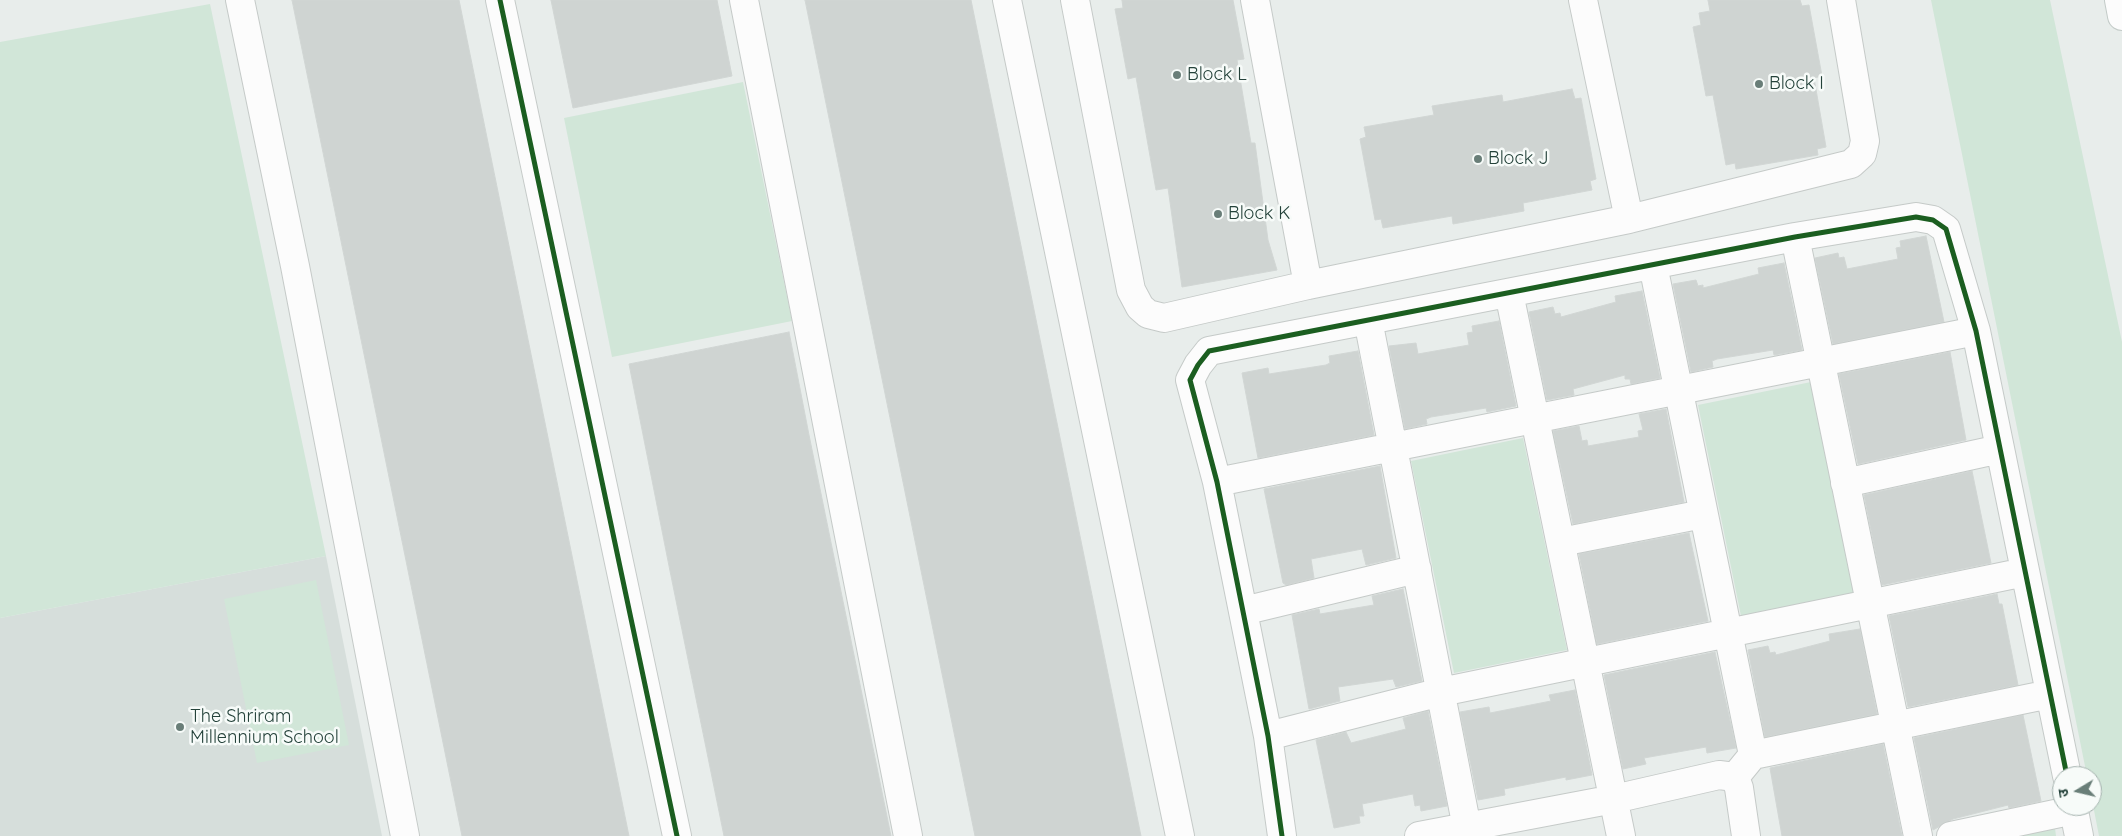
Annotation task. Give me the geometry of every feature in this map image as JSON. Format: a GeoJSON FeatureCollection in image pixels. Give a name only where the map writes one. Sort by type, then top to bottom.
{"type":"FeatureCollection","features":[{"type":"Feature","properties":{"kind":"street"},"geometry":{"type":"LineString","coordinates":[[240,0],[295,266],[405,836]]}},
{"type":"Feature","properties":{"kind":"street"},"geometry":{"type":"LineString","coordinates":[[500,0],[677,836]]}},
{"type":"Feature","properties":{"kind":"street"},"geometry":{"type":"LineString","coordinates":[[744,0],[908,836]]}},
{"type":"Feature","properties":{"kind":"street"},"geometry":{"type":"LineString","coordinates":[[1007,0],[1180,836]]}},
{"type":"Feature","properties":{"kind":"street"},"geometry":{"type":"LineString","coordinates":[[1074,0],[1131,290],[1140,307],[1148,314],[1164,318],[1308,285],[1629,219],[1851,164],[1862,154],[1865,141],[1841,0]]}},
{"type":"Feature","properties":{"kind":"street"},"geometry":{"type":"LineString","coordinates":[[1255,0],[1308,285]]}},
{"type":"Feature","properties":{"kind":"street"},"geometry":{"type":"LineString","coordinates":[[1583,0],[1629,219]]}},
{"type":"Feature","properties":{"kind":"street"},"geometry":{"type":"LineString","coordinates":[[2119,0],[2122,16]]}},
{"type":"Feature","properties":{"kind":"street"},"geometry":{"type":"LineString","coordinates":[[1282,836],[1268,736],[1218,482],[1190,380],[1198,365],[1209,351],[1795,237],[1916,217],[1933,220],[1946,229],[1976,331],[2065,766]]}},
{"type":"Feature","properties":{"kind":"street"},"geometry":{"type":"LineString","coordinates":[[1795,237],[1918,836]]}},
{"type":"Feature","properties":{"kind":"street"},"geometry":{"type":"LineString","coordinates":[[1653,265],[1753,755]]}},
{"type":"Feature","properties":{"kind":"street"},"geometry":{"type":"LineString","coordinates":[[1509,293],[1621,836]]}},
{"type":"Feature","properties":{"kind":"street"},"geometry":{"type":"LineString","coordinates":[[1368,320],[1467,828]]}},
{"type":"Feature","properties":{"kind":"street"},"geometry":{"type":"LineString","coordinates":[[1218,482],[1976,331]]}},
{"type":"Feature","properties":{"kind":"street"},"geometry":{"type":"LineString","coordinates":[[1845,483],[2000,449]]}},
{"type":"Feature","properties":{"kind":"street"},"geometry":{"type":"LineString","coordinates":[[1561,542],[1703,514]]}},
{"type":"Feature","properties":{"kind":"street"},"geometry":{"type":"LineString","coordinates":[[1243,611],[1417,569]]}},
{"type":"Feature","properties":{"kind":"street"},"geometry":{"type":"LineString","coordinates":[[1268,736],[1441,692],[2025,572]]}},
{"type":"Feature","properties":{"kind":"street"},"geometry":{"type":"LineString","coordinates":[[1735,777],[1753,755],[2050,694]]}},
{"type":"Feature","properties":{"kind":"street"},"geometry":{"type":"LineString","coordinates":[[1419,836],[1614,799],[1719,775],[1735,777]]}},
{"type":"Feature","properties":{"kind":"street"},"geometry":{"type":"LineString","coordinates":[[1735,777],[1739,788],[1746,836]]}},
{"type":"Feature","properties":{"kind":"street"},"geometry":{"type":"LineString","coordinates":[[1951,836],[2075,817]]}},
{"type":"Feature","properties":{"kind":"shaded area","name":"The Shriram Millennium School"},"geometry":{"type":"Polygon","coordinates":[[[326,556],[382,836],[0,836],[0,618],[326,556]]]}},
{"type":"Feature","properties":{"kind":"green space"},"geometry":{"type":"Polygon","coordinates":[[[1931,0],[2050,0],[2122,342],[2122,836],[2099,836],[2095,816],[2102,816],[2102,766],[2085,766],[1931,0]]]}},
{"type":"Feature","properties":{"kind":"green space"},"geometry":{"type":"Polygon","coordinates":[[[210,4],[326,556],[0,618],[0,42],[210,4]]]}},
{"type":"Feature","properties":{"kind":"green space"},"geometry":{"type":"Polygon","coordinates":[[[743,82],[792,321],[612,357],[564,118],[743,82]]]}},
{"type":"Feature","properties":{"kind":"green space"},"geometry":{"type":"Polygon","coordinates":[[[1811,382],[1854,594],[1741,616],[1698,405],[1811,382]]]}},
{"type":"Feature","properties":{"kind":"green space"},"geometry":{"type":"Polygon","coordinates":[[[1523,438],[1567,650],[1454,673],[1411,461],[1523,438]]]}},
{"type":"Feature","properties":{"kind":"green space"},"geometry":{"type":"Polygon","coordinates":[[[316,580],[349,745],[257,763],[224,599],[316,580]]]}},
{"type":"Feature","properties":{"kind":"green space"},"geometry":{"type":"Polygon","coordinates":[[[2055,828],[2056,836],[2019,836],[2055,828]]]}},
{"type":"Feature","properties":{"kind":"building"},"geometry":{"type":"Polygon","coordinates":[[[292,0],[459,0],[629,836],[462,836],[292,0]]]}},
{"type":"Feature","properties":{"kind":"building"},"geometry":{"type":"Polygon","coordinates":[[[551,0],[717,0],[732,76],[573,108],[551,0]]]}},
{"type":"Feature","properties":{"kind":"building"},"geometry":{"type":"Polygon","coordinates":[[[805,0],[971,0],[1141,836],[975,836],[805,0]]]}},
{"type":"Feature","properties":{"kind":"building"},"geometry":{"type":"Polygon","coordinates":[[[1122,0],[1233,0],[1244,59],[1237,60],[1251,143],[1255,143],[1268,240],[1277,270],[1182,287],[1168,188],[1156,190],[1136,77],[1128,79],[1115,9],[1123,8],[1122,0]]]}},
{"type":"Feature","properties":{"kind":"building","name":"Block I"},"geometry":{"type":"Polygon","coordinates":[[[1708,0],[1800,0],[1802,6],[1809,5],[1822,76],[1814,78],[1826,147],[1817,149],[1818,155],[1736,169],[1735,163],[1726,165],[1713,95],[1706,96],[1693,27],[1701,25],[1699,13],[1710,11],[1708,0]]]}},
{"type":"Feature","properties":{"kind":"building","name":"Block J"},"geometry":{"type":"Polygon","coordinates":[[[1572,89],[1575,99],[1581,98],[1596,179],[1590,181],[1592,190],[1523,203],[1524,211],[1453,224],[1452,216],[1383,228],[1381,219],[1375,220],[1360,139],[1366,137],[1364,127],[1434,115],[1432,106],[1502,95],[1503,102],[1572,89]]]}},
{"type":"Feature","properties":{"kind":"building"},"geometry":{"type":"Polygon","coordinates":[[[1926,236],[1944,322],[1833,344],[1815,258],[1838,253],[1839,258],[1844,257],[1847,269],[1898,259],[1896,248],[1901,247],[1900,241],[1926,236]]]}},
{"type":"Feature","properties":{"kind":"building"},"geometry":{"type":"Polygon","coordinates":[[[1784,263],[1802,350],[1774,355],[1773,350],[1717,359],[1712,361],[1713,367],[1691,372],[1673,284],[1696,280],[1698,286],[1703,285],[1703,288],[1759,274],[1758,268],[1784,263]]]}},
{"type":"Feature","properties":{"kind":"building"},"geometry":{"type":"Polygon","coordinates":[[[1642,291],[1660,378],[1631,384],[1630,379],[1625,379],[1625,375],[1573,389],[1574,395],[1547,400],[1529,312],[1553,307],[1555,314],[1560,313],[1561,317],[1616,302],[1615,296],[1642,291]]]}},
{"type":"Feature","properties":{"kind":"building"},"geometry":{"type":"Polygon","coordinates":[[[1499,321],[1516,406],[1487,412],[1486,408],[1431,417],[1426,419],[1427,424],[1405,429],[1389,346],[1416,343],[1418,354],[1469,345],[1467,333],[1473,332],[1472,326],[1499,321]]]}},
{"type":"Feature","properties":{"kind":"building"},"geometry":{"type":"Polygon","coordinates":[[[789,332],[891,836],[724,836],[670,571],[629,364],[789,332]]]}},
{"type":"Feature","properties":{"kind":"building"},"geometry":{"type":"Polygon","coordinates":[[[1358,351],[1374,435],[1258,458],[1242,373],[1268,368],[1269,374],[1326,365],[1330,363],[1329,356],[1358,351]]]}},
{"type":"Feature","properties":{"kind":"building"},"geometry":{"type":"Polygon","coordinates":[[[1950,352],[1966,440],[1858,464],[1839,374],[1950,352]]]}},
{"type":"Feature","properties":{"kind":"building"},"geometry":{"type":"Polygon","coordinates":[[[1666,409],[1684,502],[1573,524],[1553,431],[1579,426],[1582,441],[1587,440],[1588,446],[1639,437],[1638,431],[1643,430],[1639,414],[1666,409]]]}},
{"type":"Feature","properties":{"kind":"building"},"geometry":{"type":"Polygon","coordinates":[[[1380,466],[1396,558],[1366,565],[1362,549],[1311,559],[1314,578],[1286,585],[1283,583],[1264,489],[1380,466]]]}},
{"type":"Feature","properties":{"kind":"building"},"geometry":{"type":"Polygon","coordinates":[[[1972,471],[1991,563],[1882,585],[1864,495],[1972,471]]]}},
{"type":"Feature","properties":{"kind":"building"},"geometry":{"type":"Polygon","coordinates":[[[1689,533],[1708,621],[1597,644],[1579,554],[1689,533]]]}},
{"type":"Feature","properties":{"kind":"building"},"geometry":{"type":"Polygon","coordinates":[[[1403,589],[1422,681],[1396,687],[1393,679],[1338,687],[1340,701],[1309,709],[1292,615],[1319,609],[1320,614],[1374,605],[1372,596],[1403,589]]]}},
{"type":"Feature","properties":{"kind":"building"},"geometry":{"type":"Polygon","coordinates":[[[1997,594],[1999,604],[2002,604],[2018,685],[1908,707],[1889,616],[1997,594]]]}},
{"type":"Feature","properties":{"kind":"building"},"geometry":{"type":"Polygon","coordinates":[[[1860,629],[1877,714],[1765,737],[1748,650],[1768,646],[1770,653],[1775,652],[1776,655],[1830,641],[1829,634],[1860,629]]]}},
{"type":"Feature","properties":{"kind":"building"},"geometry":{"type":"Polygon","coordinates":[[[1715,652],[1736,748],[1707,753],[1706,747],[1644,758],[1646,764],[1623,769],[1604,675],[1715,652]]]}},
{"type":"Feature","properties":{"kind":"building"},"geometry":{"type":"Polygon","coordinates":[[[1575,690],[1592,775],[1566,780],[1566,777],[1504,789],[1505,795],[1478,800],[1460,712],[1489,707],[1490,713],[1551,701],[1549,695],[1575,690]]]}},
{"type":"Feature","properties":{"kind":"building"},"geometry":{"type":"Polygon","coordinates":[[[1428,711],[1447,806],[1421,811],[1420,805],[1415,806],[1413,794],[1362,804],[1364,816],[1359,816],[1360,823],[1334,828],[1316,740],[1346,732],[1351,743],[1406,729],[1403,718],[1428,711]]]}},
{"type":"Feature","properties":{"kind":"building"},"geometry":{"type":"Polygon","coordinates":[[[2023,715],[2041,801],[2009,808],[2008,805],[1953,819],[1933,830],[1914,738],[2023,715]]]}},
{"type":"Feature","properties":{"kind":"building"},"geometry":{"type":"Polygon","coordinates":[[[1883,744],[1902,836],[1782,836],[1770,768],[1883,744]]]}},
{"type":"Feature","properties":{"kind":"cycle path"},"geometry":{"type":"LineString","coordinates":[[500,0],[677,836]]}},
{"type":"Feature","properties":{"kind":"cycle path"},"geometry":{"type":"LineString","coordinates":[[1282,836],[1268,736],[1217,482],[1190,380],[1198,365],[1209,351],[1795,237],[1916,217],[1933,220],[1946,229],[1976,331],[2065,766]]}},
{"type":"Feature","properties":{"kind":"place","name":"Block L"},"geometry":{"type":"Point","coordinates":[1177,75]}},
{"type":"Feature","properties":{"kind":"place","name":"Block I"},"geometry":{"type":"Point","coordinates":[1759,84]}},
{"type":"Feature","properties":{"kind":"place","name":"Block J"},"geometry":{"type":"Point","coordinates":[1478,159]}},
{"type":"Feature","properties":{"kind":"place","name":"Block K"},"geometry":{"type":"Point","coordinates":[1218,214]}},
{"type":"Feature","properties":{"kind":"place","name":"The Shriram Millennium School"},"geometry":{"type":"Point","coordinates":[180,727]}}]}
